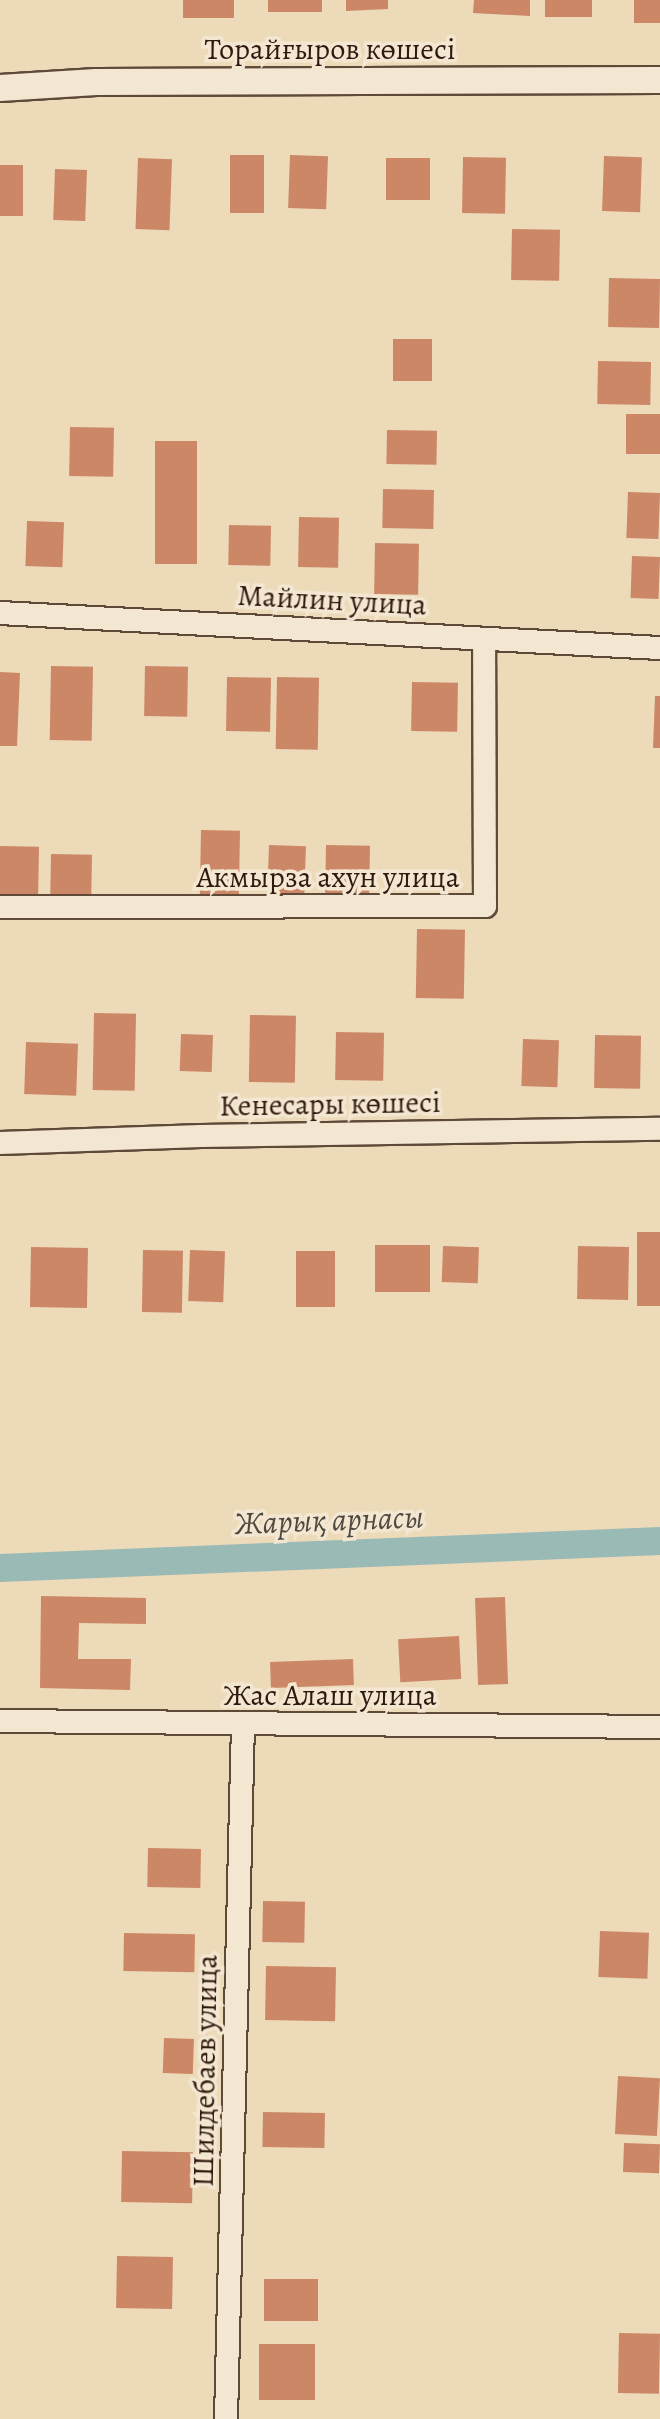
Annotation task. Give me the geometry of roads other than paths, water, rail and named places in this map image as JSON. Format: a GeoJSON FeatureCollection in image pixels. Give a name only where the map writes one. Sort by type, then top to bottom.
{"type":"FeatureCollection","features":[{"type":"Feature","properties":{"kind":"street","name":"Торайғыров көшесі"},"geometry":{"type":"LineString","coordinates":[[0,88],[96,82],[660,80]]}},
{"type":"Feature","properties":{"kind":"street","name":"Майлин улица"},"geometry":{"type":"LineString","coordinates":[[0,613],[660,648]]}},
{"type":"Feature","properties":{"kind":"street","name":"Акмырза ахун улица"},"geometry":{"type":"LineString","coordinates":[[0,907],[485,906],[484,639]]}},
{"type":"Feature","properties":{"kind":"street","name":"Кенесары көшесі"},"geometry":{"type":"LineString","coordinates":[[0,1143],[201,1136],[660,1129]]}},
{"type":"Feature","properties":{"kind":"street","name":"Жас Алаш улица"},"geometry":{"type":"LineString","coordinates":[[0,1721],[660,1727]]}},
{"type":"Feature","properties":{"kind":"street","name":"Шилдебаев улица"},"geometry":{"type":"LineString","coordinates":[[226,2419],[243,1724]]}},
{"type":"Feature","properties":{"kind":"waterway","name":"Жарық арнасы"},"geometry":{"type":"LineString","coordinates":[[0,1568],[660,1541]]}}]}
